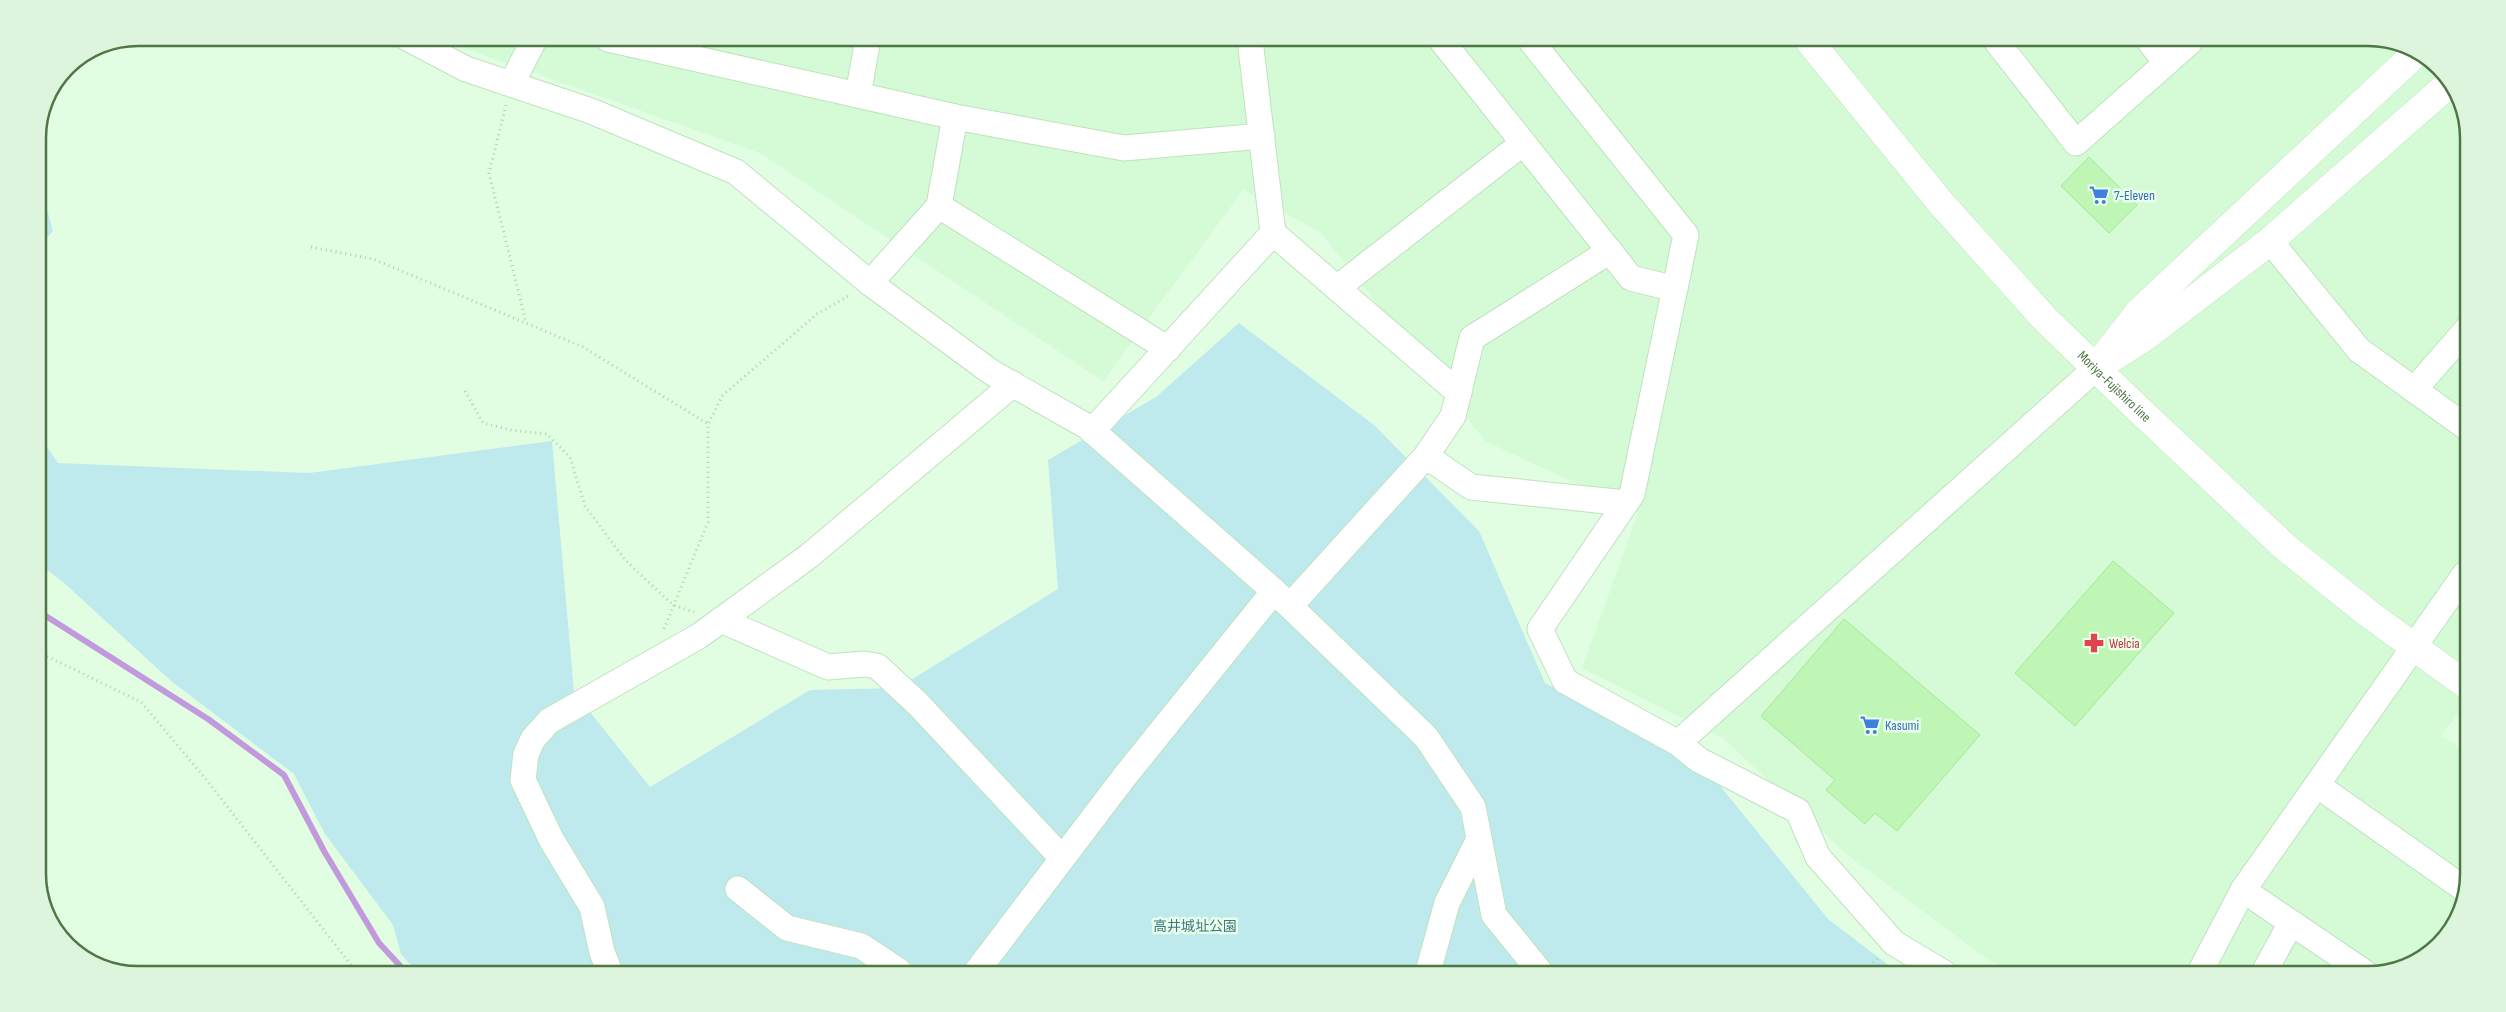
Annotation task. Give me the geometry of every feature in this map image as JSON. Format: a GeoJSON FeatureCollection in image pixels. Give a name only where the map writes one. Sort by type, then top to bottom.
{"type":"FeatureCollection","features":[{"type":"Feature","properties":{"kind":"main road","name":"Moriya-Fujishiro line"},"geometry":{"type":"LineString","coordinates":[[1813,46],[1940,202],[2046,319],[2285,546],[2414,648],[2460,681]]}},
{"type":"Feature","properties":{"kind":"main road"},"geometry":{"type":"LineString","coordinates":[[2096,368],[2128,323],[2140,311],[2411,58]]}},
{"type":"Feature","properties":{"kind":"main road"},"geometry":{"type":"LineString","coordinates":[[2096,368],[2145,337],[2270,241],[2444,87]]}},
{"type":"Feature","properties":{"kind":"street"},"geometry":{"type":"LineString","coordinates":[[422,46],[466,69],[591,111],[736,172],[870,283],[991,372],[1092,431],[1282,599],[1426,737],[1474,807],[1494,915],[1536,966]]}},
{"type":"Feature","properties":{"kind":"street"},"geometry":{"type":"LineString","coordinates":[[512,83],[531,46]]}},
{"type":"Feature","properties":{"kind":"street"},"geometry":{"type":"LineString","coordinates":[[639,46],[955,117],[1124,148],[1262,136]]}},
{"type":"Feature","properties":{"kind":"street"},"geometry":{"type":"LineString","coordinates":[[858,95],[867,46]]}},
{"type":"Feature","properties":{"kind":"street"},"geometry":{"type":"LineString","coordinates":[[1251,46],[1273,233],[1459,392]]}},
{"type":"Feature","properties":{"kind":"street"},"geometry":{"type":"LineString","coordinates":[[1446,46],[1631,278],[1675,289]]}},
{"type":"Feature","properties":{"kind":"street"},"geometry":{"type":"LineString","coordinates":[[1535,46],[1686,235],[1632,494],[1540,629],[1565,681],[1678,743],[1699,760],[1798,811],[1818,857],[1894,943],[1931,966]]}},
{"type":"Feature","properties":{"kind":"street"},"geometry":{"type":"LineString","coordinates":[[2000,46],[2076,143],[2185,46]]}},
{"type":"Feature","properties":{"kind":"street"},"geometry":{"type":"LineString","coordinates":[[2153,46],[2166,63]]}},
{"type":"Feature","properties":{"kind":"street"},"geometry":{"type":"LineString","coordinates":[[870,283],[938,206],[955,117]]}},
{"type":"Feature","properties":{"kind":"street"},"geometry":{"type":"LineString","coordinates":[[1336,288],[1523,142]]}},
{"type":"Feature","properties":{"kind":"street"},"geometry":{"type":"LineString","coordinates":[[938,206],[1168,348]]}},
{"type":"Feature","properties":{"kind":"street"},"geometry":{"type":"LineString","coordinates":[[1092,431],[1273,233]]}},
{"type":"Feature","properties":{"kind":"street"},"geometry":{"type":"LineString","coordinates":[[2270,241],[2359,350],[2460,424]]}},
{"type":"Feature","properties":{"kind":"street"},"geometry":{"type":"LineString","coordinates":[[980,966],[1125,776],[1282,599],[1426,456],[1453,416],[1472,338],[1610,251]]}},
{"type":"Feature","properties":{"kind":"street"},"geometry":{"type":"LineString","coordinates":[[2414,390],[2460,337]]}},
{"type":"Feature","properties":{"kind":"street"},"geometry":{"type":"LineString","coordinates":[[1678,743],[2096,368]]}},
{"type":"Feature","properties":{"kind":"street"},"geometry":{"type":"LineString","coordinates":[[607,966],[602,952],[592,907],[551,839],[523,780],[526,754],[533,739],[549,721],[699,636],[808,556],[1013,384]]}},
{"type":"Feature","properties":{"kind":"street"},"geometry":{"type":"LineString","coordinates":[[1426,456],[1471,487],[1626,503]]}},
{"type":"Feature","properties":{"kind":"street"},"geometry":{"type":"LineString","coordinates":[[2203,966],[2243,890],[2460,581]]}},
{"type":"Feature","properties":{"kind":"street"},"geometry":{"type":"LineString","coordinates":[[720,620],[828,667],[864,664],[877,666],[918,704],[1062,858]]}},
{"type":"Feature","properties":{"kind":"street"},"geometry":{"type":"LineString","coordinates":[[2317,785],[2459,885]]}},
{"type":"Feature","properties":{"kind":"street"},"geometry":{"type":"LineString","coordinates":[[1430,966],[1447,903],[1479,839]]}},
{"type":"Feature","properties":{"kind":"street"},"geometry":{"type":"LineString","coordinates":[[738,889],[786,928],[861,946],[891,966]]}},
{"type":"Feature","properties":{"kind":"street"},"geometry":{"type":"LineString","coordinates":[[2243,890],[2355,966]]}},
{"type":"Feature","properties":{"kind":"street"},"geometry":{"type":"LineString","coordinates":[[2267,966],[2291,923]]}},
{"type":"Feature","properties":{"kind":"path"},"geometry":{"type":"LineString","coordinates":[[512,83],[489,174],[526,323]]}},
{"type":"Feature","properties":{"kind":"path"},"geometry":{"type":"LineString","coordinates":[[311,247],[373,259],[583,348],[708,424]]}},
{"type":"Feature","properties":{"kind":"path"},"geometry":{"type":"LineString","coordinates":[[653,663],[673,605],[708,522],[708,424],[723,395],[818,314],[870,283]]}},
{"type":"Feature","properties":{"kind":"path"},"geometry":{"type":"LineString","coordinates":[[465,391],[484,423],[511,430],[547,434],[570,457],[585,506],[625,560],[673,605],[720,620]]}},
{"type":"Feature","properties":{"kind":"path"},"geometry":{"type":"LineString","coordinates":[[46,656],[141,702],[205,778],[352,966]]}},
{"type":"Feature","properties":{"kind":"shaded area"},"geometry":{"type":"Polygon","coordinates":[[[458,46],[2368,46],[2397,51],[2424,65],[2441,82],[2455,109],[2460,132],[2460,712],[2441,735],[2460,748],[2460,880],[2455,903],[2444,925],[2424,947],[2397,961],[2374,966],[1997,966],[1851,858],[1724,739],[1582,668],[1638,513],[1485,441],[1320,232],[1243,190],[1103,381],[760,153],[458,46]]]}},
{"type":"Feature","properties":{"kind":"green space"},"geometry":{"type":"Polygon","coordinates":[[[46,206],[53,231],[46,239],[46,206]]]}},
{"type":"Feature","properties":{"kind":"green space","name":"高井城址公園"},"geometry":{"type":"Polygon","coordinates":[[[1239,323],[1374,425],[1479,531],[1545,683],[1704,766],[1828,919],[1890,966],[412,966],[401,954],[393,925],[325,834],[294,774],[171,681],[63,582],[46,569],[46,445],[58,463],[309,473],[552,441],[574,692],[650,787],[810,690],[898,688],[1058,589],[1048,460],[1156,397],[1239,323]]]}},
{"type":"Feature","properties":{"kind":"building","name":"7-Eleven"},"geometry":{"type":"Polygon","coordinates":[[[2089,157],[2137,205],[2109,233],[2061,186],[2089,157]]]}},
{"type":"Feature","properties":{"kind":"building","name":"Welcia"},"geometry":{"type":"Polygon","coordinates":[[[2113,561],[2174,613],[2075,726],[2015,673],[2113,561]]]}},
{"type":"Feature","properties":{"kind":"building","name":"Kasumi"},"geometry":{"type":"Polygon","coordinates":[[[1844,619],[1980,735],[1897,831],[1875,813],[1865,824],[1826,790],[1835,780],[1761,716],[1844,619]]]}},
{"type":"Feature","properties":{"kind":"waterway"},"geometry":{"type":"LineString","coordinates":[[46,616],[208,719],[284,775],[324,851],[379,943],[400,966]]}},
{"type":"Feature","properties":{"kind":"place","name":"7-Eleven"},"geometry":{"type":"Point","coordinates":[2099,195]}},
{"type":"Feature","properties":{"kind":"place","name":"Welcia"},"geometry":{"type":"Point","coordinates":[2094,643]}},
{"type":"Feature","properties":{"kind":"place","name":"Kasumi"},"geometry":{"type":"Point","coordinates":[1870,725]}}]}
